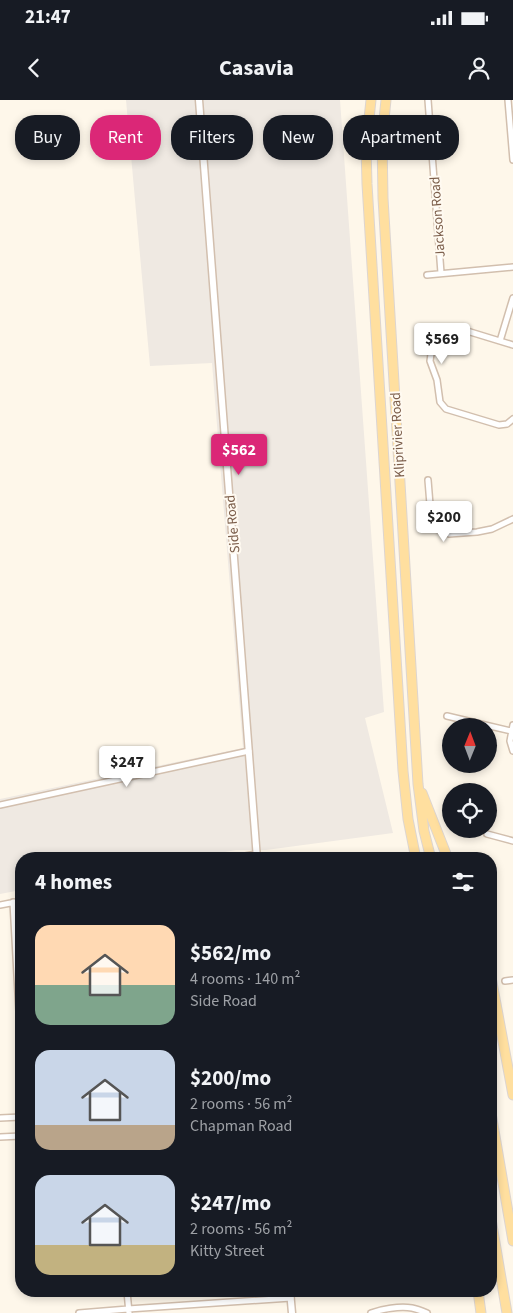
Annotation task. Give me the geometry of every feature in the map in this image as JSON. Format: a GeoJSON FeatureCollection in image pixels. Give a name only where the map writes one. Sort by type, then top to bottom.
{"type":"FeatureCollection","features":[{"type":"Feature","properties":{"kind":"main road","name":"Kliprivier Road"},"geometry":{"type":"LineString","coordinates":[[370,100],[366,147],[367,184],[403,771],[408,819],[415,852]]}},
{"type":"Feature","properties":{"kind":"main road","name":"Kliprivier Road"},"geometry":{"type":"LineString","coordinates":[[386,100],[382,139],[383,198],[418,784],[424,831],[429,852]]}},
{"type":"Feature","properties":{"kind":"main road"},"geometry":{"type":"LineString","coordinates":[[418,784],[445,852]]}},
{"type":"Feature","properties":{"kind":"main road"},"geometry":{"type":"LineString","coordinates":[[497,1009],[513,1095]]}},
{"type":"Feature","properties":{"kind":"main road"},"geometry":{"type":"LineString","coordinates":[[497,1148],[513,1241]]}},
{"type":"Feature","properties":{"kind":"main road"},"geometry":{"type":"LineString","coordinates":[[497,1254],[507,1313]]}},
{"type":"Feature","properties":{"kind":"main road"},"geometry":{"type":"LineString","coordinates":[[479,1297],[481,1313]]}},
{"type":"Feature","properties":{"kind":"street","name":"Side Road"},"geometry":{"type":"LineString","coordinates":[[199,100],[257,852]]}},
{"type":"Feature","properties":{"kind":"street","name":"Jackson Road"},"geometry":{"type":"LineString","coordinates":[[428,100],[442,273]]}},
{"type":"Feature","properties":{"kind":"street"},"geometry":{"type":"LineString","coordinates":[[508,100],[513,160]]}},
{"type":"Feature","properties":{"kind":"street"},"geometry":{"type":"LineString","coordinates":[[427,275],[513,267]]}},
{"type":"Feature","properties":{"kind":"street"},"geometry":{"type":"LineString","coordinates":[[500,341],[513,298]]}},
{"type":"Feature","properties":{"kind":"street"},"geometry":{"type":"LineString","coordinates":[[513,345],[459,329],[446,328],[440,331],[432,354],[431,364],[437,380],[440,402],[446,409],[491,423],[506,424],[513,419]]}},
{"type":"Feature","properties":{"kind":"street"},"geometry":{"type":"LineString","coordinates":[[428,480],[431,517],[433,524],[440,531],[449,534],[477,532],[492,529],[513,519]]}},
{"type":"Feature","properties":{"kind":"street"},"geometry":{"type":"LineString","coordinates":[[447,716],[512,728],[510,741],[513,751]]}},
{"type":"Feature","properties":{"kind":"street"},"geometry":{"type":"LineString","coordinates":[[0,805],[249,751]]}},
{"type":"Feature","properties":{"kind":"street"},"geometry":{"type":"LineString","coordinates":[[497,837],[513,841]]}},
{"type":"Feature","properties":{"kind":"street"},"geometry":{"type":"LineString","coordinates":[[12,902],[15,931]]}},
{"type":"Feature","properties":{"kind":"street"},"geometry":{"type":"LineString","coordinates":[[0,905],[15,902]]}},
{"type":"Feature","properties":{"kind":"street"},"geometry":{"type":"LineString","coordinates":[[505,981],[513,980]]}},
{"type":"Feature","properties":{"kind":"street"},"geometry":{"type":"LineString","coordinates":[[0,1118],[15,1117]]}},
{"type":"Feature","properties":{"kind":"street"},"geometry":{"type":"LineString","coordinates":[[0,1137],[15,1136]]}},
{"type":"Feature","properties":{"kind":"street"},"geometry":{"type":"LineString","coordinates":[[127,1297],[128,1311]]}},
{"type":"Feature","properties":{"kind":"street"},"geometry":{"type":"LineString","coordinates":[[79,1313],[128,1311],[270,1297]]}},
{"type":"Feature","properties":{"kind":"street"},"geometry":{"type":"LineString","coordinates":[[290,1297],[292,1313]]}},
{"type":"Feature","properties":{"kind":"street"},"geometry":{"type":"LineString","coordinates":[[371,1313],[405,1307],[415,1308],[427,1313]]}},
{"type":"Feature","properties":{"kind":"shaded area"},"geometry":{"type":"Polygon","coordinates":[[[126,100],[340,100],[384,712],[365,718],[393,833],[266,850],[225,852],[15,852],[15,891],[0,894],[0,799],[243,748],[212,363],[150,366],[131,160],[161,160],[161,115],[127,115],[126,100]]]}}]}
